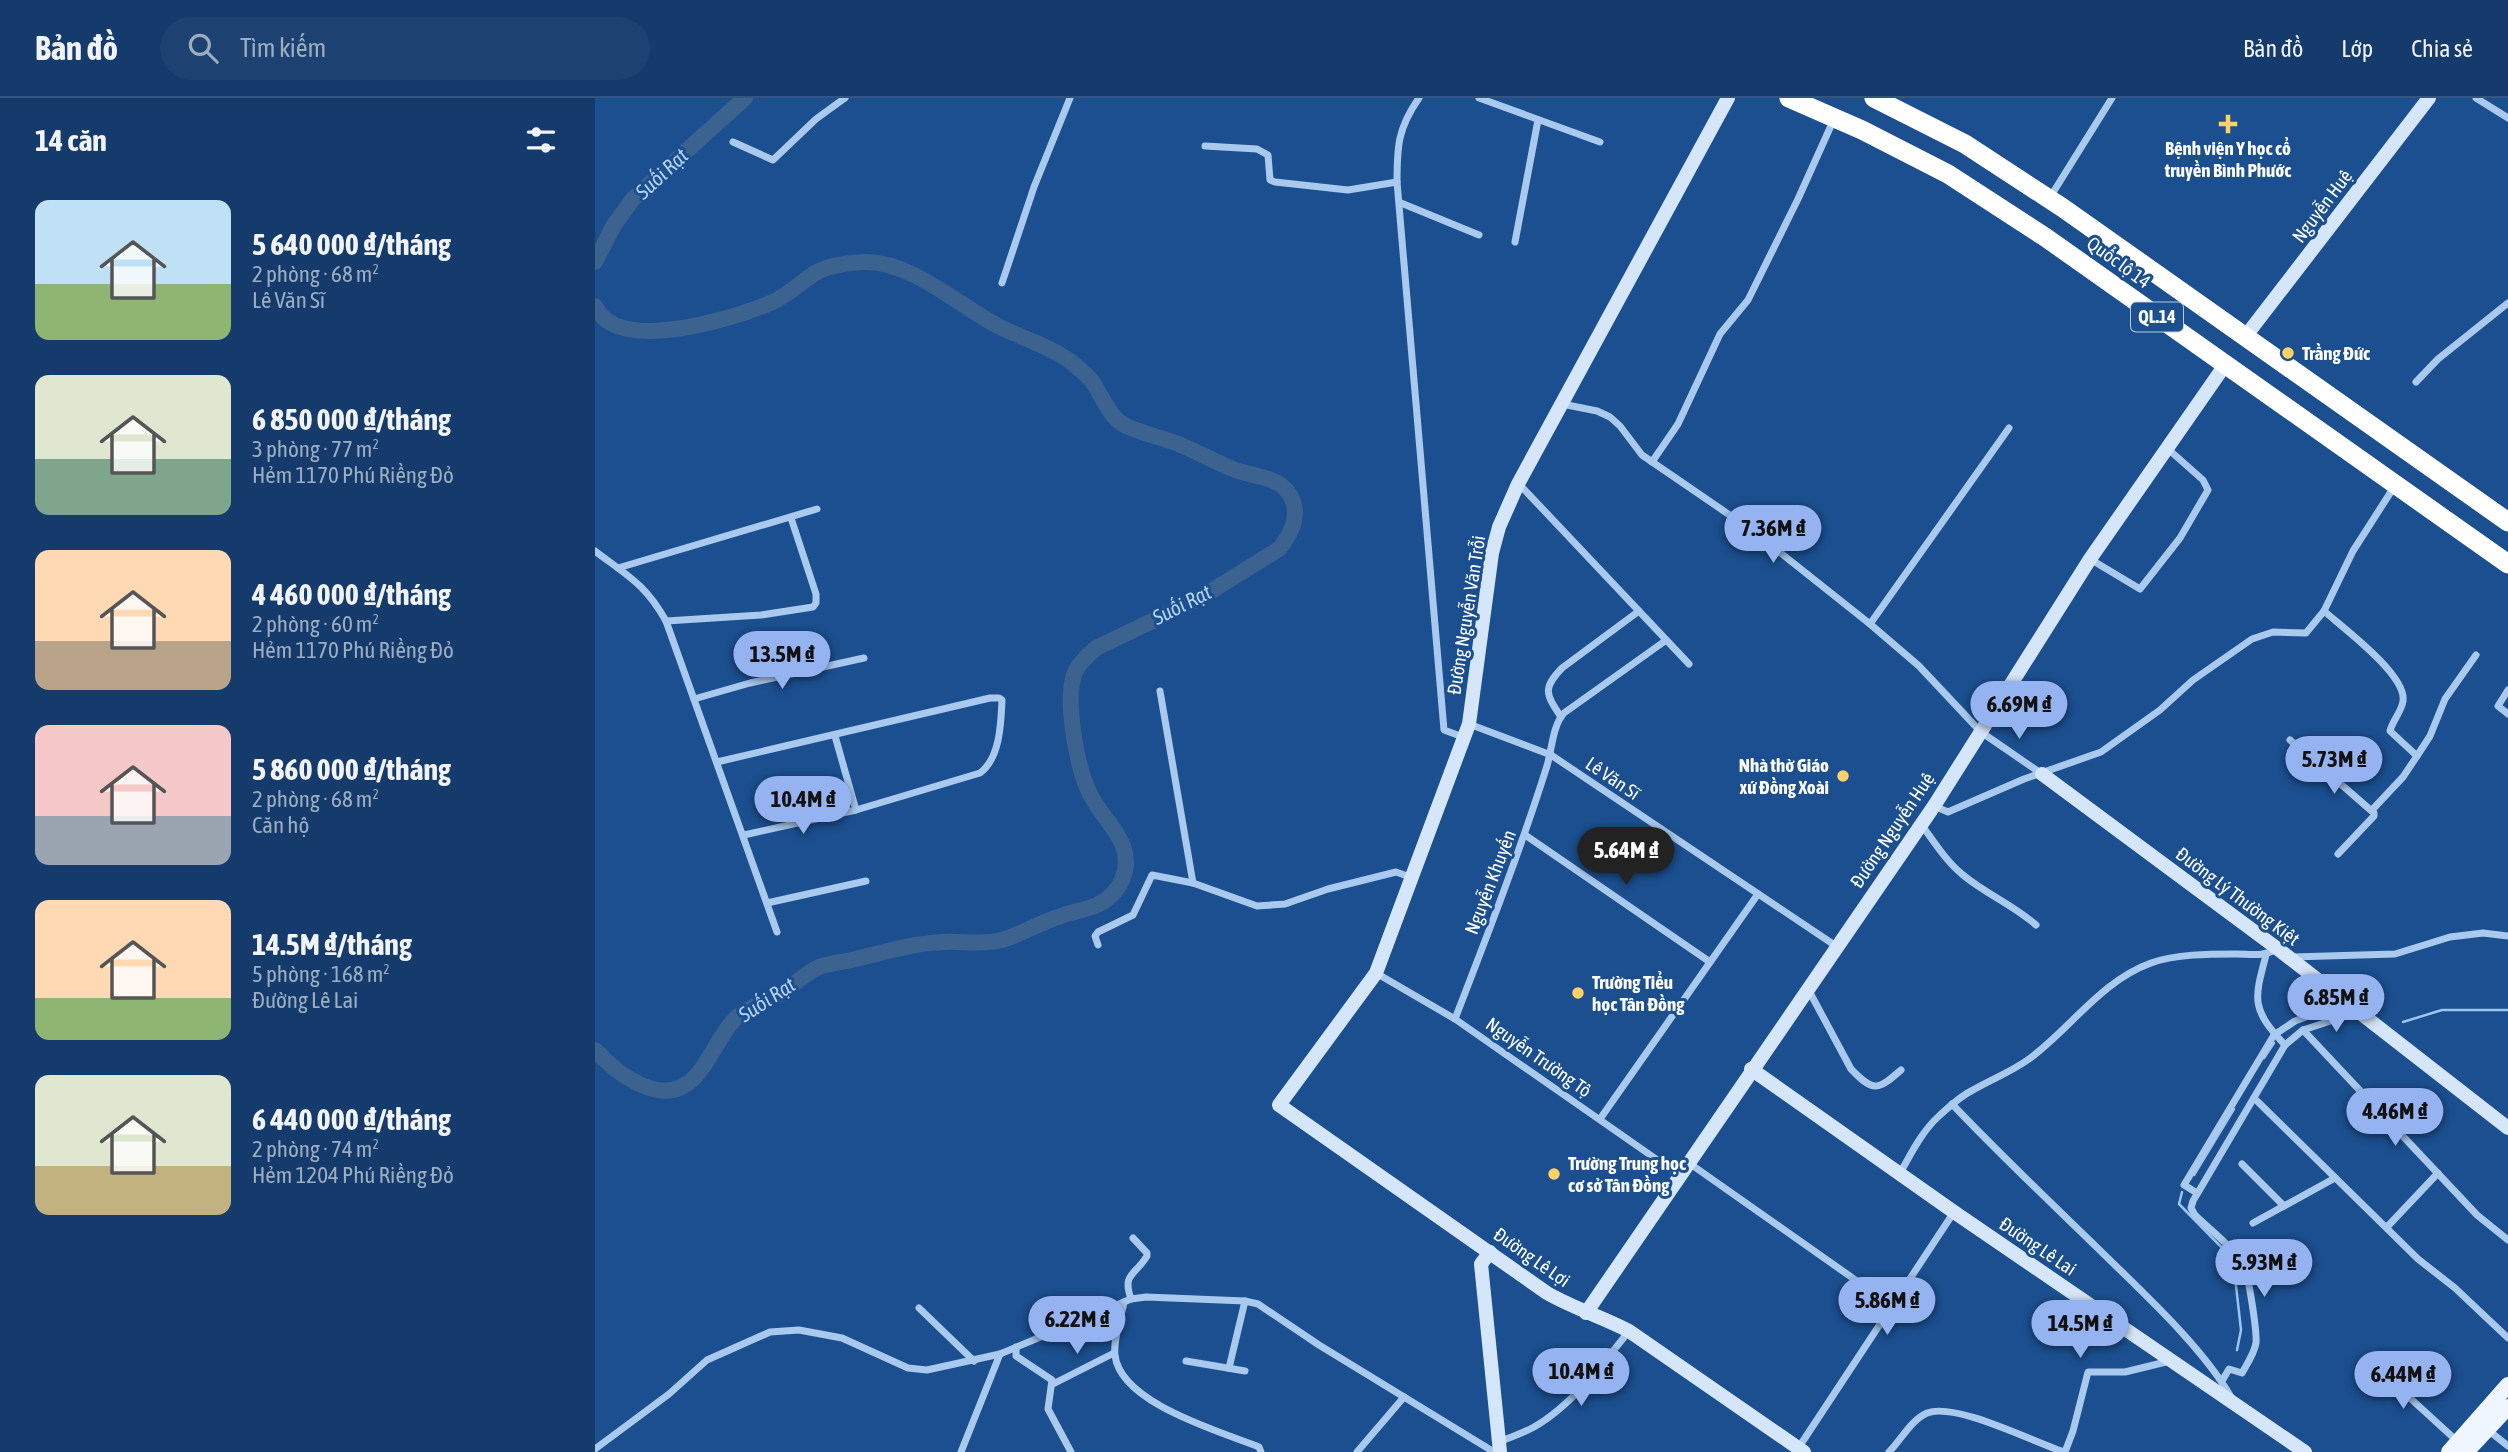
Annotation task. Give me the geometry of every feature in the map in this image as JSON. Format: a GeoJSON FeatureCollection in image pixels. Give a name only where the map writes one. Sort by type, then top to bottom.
{"type":"FeatureCollection","features":[{"type":"Feature","properties":{"kind":"highway","name":"Quốc lộ 14"},"geometry":{"type":"LineString","coordinates":[[1789,98],[1948,174],[2045,237],[2508,564]]}},
{"type":"Feature","properties":{"kind":"highway","name":"Quốc lộ 14"},"geometry":{"type":"LineString","coordinates":[[1874,98],[1965,144],[2049,199],[2508,522]]}},
{"type":"Feature","properties":{"kind":"highway"},"geometry":{"type":"LineString","coordinates":[[2225,365],[2245,337]]}},
{"type":"Feature","properties":{"kind":"main road"},"geometry":{"type":"LineString","coordinates":[[2458,1449],[2508,1385]]}},
{"type":"Feature","properties":{"kind":"main road"},"geometry":{"type":"LineString","coordinates":[[2458,1449],[2488,1430],[2508,1407]]}},
{"type":"Feature","properties":{"kind":"street"},"geometry":{"type":"LineString","coordinates":[[733,142],[772,160],[817,119],[845,98]]}},
{"type":"Feature","properties":{"kind":"street"},"geometry":{"type":"LineString","coordinates":[[1002,283],[1034,187],[1069,98]]}},
{"type":"Feature","properties":{"kind":"street"},"geometry":{"type":"LineString","coordinates":[[1419,98],[1406,116],[1399,136],[1397,182],[1401,203],[1418,439],[1444,730],[1466,730]]}},
{"type":"Feature","properties":{"kind":"street"},"geometry":{"type":"LineString","coordinates":[[1479,98],[1600,142]]}},
{"type":"Feature","properties":{"kind":"street","name":"Đường Nguyễn Văn Trỗi"},"geometry":{"type":"LineString","coordinates":[[1279,1105],[1375,973],[1466,730],[1492,553],[1499,527],[1518,484],[1728,98]]}},
{"type":"Feature","properties":{"kind":"street"},"geometry":{"type":"LineString","coordinates":[[2049,199],[2112,98]]}},
{"type":"Feature","properties":{"kind":"street","name":"Nguyễn Huệ"},"geometry":{"type":"LineString","coordinates":[[2245,337],[2429,98]]}},
{"type":"Feature","properties":{"kind":"street"},"geometry":{"type":"LineString","coordinates":[[2476,98],[2508,118]]}},
{"type":"Feature","properties":{"kind":"street"},"geometry":{"type":"LineString","coordinates":[[1652,462],[1678,424],[1720,334],[1748,300],[1798,200],[1834,118]]}},
{"type":"Feature","properties":{"kind":"street"},"geometry":{"type":"LineString","coordinates":[[1515,242],[1538,120]]}},
{"type":"Feature","properties":{"kind":"street"},"geometry":{"type":"LineString","coordinates":[[1205,146],[1257,149],[1268,155],[1270,180],[1275,182],[1348,190],[1368,189],[1397,182]]}},
{"type":"Feature","properties":{"kind":"street"},"geometry":{"type":"LineString","coordinates":[[1401,203],[1479,235]]}},
{"type":"Feature","properties":{"kind":"street"},"geometry":{"type":"LineString","coordinates":[[2416,382],[2438,359],[2508,303]]}},
{"type":"Feature","properties":{"kind":"street","name":"Đường Nguyễn Huệ"},"geometry":{"type":"LineString","coordinates":[[1586,1312],[1934,806],[2090,559],[2225,365]]}},
{"type":"Feature","properties":{"kind":"street"},"geometry":{"type":"LineString","coordinates":[[1562,404],[1597,411],[1609,417],[1652,462],[1753,531],[1870,624],[1919,666],[1981,732],[2042,774]]}},
{"type":"Feature","properties":{"kind":"street"},"geometry":{"type":"LineString","coordinates":[[1870,624],[2009,428]]}},
{"type":"Feature","properties":{"kind":"street"},"geometry":{"type":"LineString","coordinates":[[2090,559],[2140,589],[2181,538],[2208,489],[2203,480],[2168,449]]}},
{"type":"Feature","properties":{"kind":"street"},"geometry":{"type":"LineString","coordinates":[[1518,484],[1689,664]]}},
{"type":"Feature","properties":{"kind":"street"},"geometry":{"type":"LineString","coordinates":[[1934,806],[1948,812],[2101,751],[2160,710],[2193,680],[2252,639],[2273,632],[2306,633],[2324,611],[2353,551],[2395,485]]}},
{"type":"Feature","properties":{"kind":"street"},"geometry":{"type":"LineString","coordinates":[[618,568],[817,509]]}},
{"type":"Feature","properties":{"kind":"street"},"geometry":{"type":"LineString","coordinates":[[666,621],[761,615],[813,607],[816,594],[791,518]]}},
{"type":"Feature","properties":{"kind":"street"},"geometry":{"type":"LineString","coordinates":[[595,551],[639,583],[653,598],[666,621],[777,932]]}},
{"type":"Feature","properties":{"kind":"street"},"geometry":{"type":"LineString","coordinates":[[1639,611],[1554,676],[1549,684],[1548,697],[1560,717],[1665,641]]}},
{"type":"Feature","properties":{"kind":"street"},"geometry":{"type":"LineString","coordinates":[[2324,611],[2399,682],[2403,701],[2390,731],[2417,756]]}},
{"type":"Feature","properties":{"kind":"street"},"geometry":{"type":"LineString","coordinates":[[2372,810],[2403,777],[2430,736],[2445,699],[2476,656]]}},
{"type":"Feature","properties":{"kind":"street"},"geometry":{"type":"LineString","coordinates":[[694,699],[750,683],[864,658]]}},
{"type":"Feature","properties":{"kind":"street"},"geometry":{"type":"LineString","coordinates":[[2508,690],[2498,706],[2508,715]]}},
{"type":"Feature","properties":{"kind":"street"},"geometry":{"type":"LineString","coordinates":[[1160,691],[1192,883]]}},
{"type":"Feature","properties":{"kind":"street"},"geometry":{"type":"LineString","coordinates":[[717,762],[990,698],[1002,700],[997,741],[987,768],[980,773],[856,810],[744,835]]}},
{"type":"Feature","properties":{"kind":"street","name":"Nguyễn Khuyến"},"geometry":{"type":"LineString","coordinates":[[1455,1018],[1525,835],[1551,755],[1560,717]]}},
{"type":"Feature","properties":{"kind":"street","name":"Lê Văn Sĩ"},"geometry":{"type":"LineString","coordinates":[[1466,730],[1551,755],[1836,946]]}},
{"type":"Feature","properties":{"kind":"street"},"geometry":{"type":"LineString","coordinates":[[835,736],[856,810]]}},
{"type":"Feature","properties":{"kind":"street"},"geometry":{"type":"LineString","coordinates":[[2290,740],[2372,810],[2374,816],[2338,855]]}},
{"type":"Feature","properties":{"kind":"street","name":"Đường Lý Thường Kiệt"},"geometry":{"type":"LineString","coordinates":[[2042,774],[2277,954],[2359,1012],[2508,1128]]}},
{"type":"Feature","properties":{"kind":"street"},"geometry":{"type":"LineString","coordinates":[[1920,823],[1960,873],[2036,925]]}},
{"type":"Feature","properties":{"kind":"street"},"geometry":{"type":"LineString","coordinates":[[1525,835],[1710,962]]}},
{"type":"Feature","properties":{"kind":"street"},"geometry":{"type":"LineString","coordinates":[[1098,945],[1095,936],[1098,932],[1133,915],[1152,876],[1192,883],[1257,906],[1285,904],[1328,889],[1396,872],[1410,877]]}},
{"type":"Feature","properties":{"kind":"street"},"geometry":{"type":"LineString","coordinates":[[767,903],[866,881]]}},
{"type":"Feature","properties":{"kind":"street"},"geometry":{"type":"LineString","coordinates":[[1600,1119],[1758,894]]}},
{"type":"Feature","properties":{"kind":"street"},"geometry":{"type":"LineString","coordinates":[[1900,1173],[1936,1118],[1952,1104],[2030,1058],[2112,985],[2150,964],[2184,957],[2236,954],[2395,954],[2450,937],[2483,933],[2508,936]]}},
{"type":"Feature","properties":{"kind":"street"},"geometry":{"type":"LineString","coordinates":[[2277,954],[2257,988],[2256,1002],[2263,1019],[2284,1045]]}},
{"type":"Feature","properties":{"kind":"street","name":"Nguyễn Trường Tộ"},"geometry":{"type":"LineString","coordinates":[[1375,973],[1455,1018],[1679,1175]]}},
{"type":"Feature","properties":{"kind":"street"},"geometry":{"type":"LineString","coordinates":[[1808,989],[1851,1069],[1859,1078],[1876,1086],[1883,1085],[1901,1070]]}},
{"type":"Feature","properties":{"kind":"street"},"geometry":{"type":"LineString","coordinates":[[2197,1193],[2184,1185],[2274,1035],[2295,1021],[2345,1002]]}},
{"type":"Feature","properties":{"kind":"street"},"geometry":{"type":"LineString","coordinates":[[2222,1381],[2229,1369],[2242,1373],[2254,1351],[2255,1334],[2244,1267],[2190,1208],[2284,1045],[2304,1030],[2359,1012]]}},
{"type":"Feature","properties":{"kind":"street"},"geometry":{"type":"LineString","coordinates":[[2304,1030],[2477,1215],[2508,1240]]}},
{"type":"Feature","properties":{"kind":"street","name":"Đường Lê Lai"},"geometry":{"type":"LineString","coordinates":[[1751,1069],[1954,1212],[2305,1452]]}},
{"type":"Feature","properties":{"kind":"street"},"geometry":{"type":"LineString","coordinates":[[2254,1098],[2418,1259],[2455,1288],[2508,1338]]}},
{"type":"Feature","properties":{"kind":"street"},"geometry":{"type":"LineString","coordinates":[[1952,1104],[1988,1143],[2156,1304],[2222,1381],[2236,1405]]}},
{"type":"Feature","properties":{"kind":"street","name":"Đường Lê Lợi"},"geometry":{"type":"LineString","coordinates":[[1279,1105],[1547,1293],[1629,1331],[1801,1450]]}},
{"type":"Feature","properties":{"kind":"street"},"geometry":{"type":"LineString","coordinates":[[1688,1162],[1891,1305]]}},
{"type":"Feature","properties":{"kind":"street"},"geometry":{"type":"LineString","coordinates":[[2242,1164],[2284,1206]]}},
{"type":"Feature","properties":{"kind":"street"},"geometry":{"type":"LineString","coordinates":[[2386,1227],[2438,1173]]}},
{"type":"Feature","properties":{"kind":"street"},"geometry":{"type":"LineString","coordinates":[[2253,1223],[2336,1178]]}},
{"type":"Feature","properties":{"kind":"street"},"geometry":{"type":"LineString","coordinates":[[1801,1450],[1891,1305],[1954,1212]]}},
{"type":"Feature","properties":{"kind":"street"},"geometry":{"type":"LineString","coordinates":[[1133,1238],[1147,1256],[1128,1277],[1126,1285],[1128,1301],[1114,1353],[1119,1371],[1144,1398],[1259,1447],[1261,1452]]}},
{"type":"Feature","properties":{"kind":"street"},"geometry":{"type":"LineString","coordinates":[[1490,1252],[1481,1264],[1498,1449]]}},
{"type":"Feature","properties":{"kind":"street"},"geometry":{"type":"LineString","coordinates":[[595,1449],[669,1394],[707,1360],[770,1332],[799,1330],[842,1338],[908,1368],[927,1370],[1000,1354],[1128,1301],[1146,1297],[1245,1301],[1258,1304],[1480,1449],[1498,1449],[1535,1427],[1577,1393],[1629,1331]]}},
{"type":"Feature","properties":{"kind":"street"},"geometry":{"type":"LineString","coordinates":[[1229,1368],[1245,1301]]}},
{"type":"Feature","properties":{"kind":"street"},"geometry":{"type":"LineString","coordinates":[[919,1308],[974,1361]]}},
{"type":"Feature","properties":{"kind":"street"},"geometry":{"type":"LineString","coordinates":[[1016,1347],[1016,1356],[1049,1376],[1053,1384]]}},
{"type":"Feature","properties":{"kind":"street"},"geometry":{"type":"LineString","coordinates":[[1071,1452],[1048,1409],[1048,1397],[1053,1384],[1114,1353]]}},
{"type":"Feature","properties":{"kind":"street"},"geometry":{"type":"LineString","coordinates":[[961,1452],[1000,1354]]}},
{"type":"Feature","properties":{"kind":"street"},"geometry":{"type":"LineString","coordinates":[[2369,1357],[2458,1449]]}},
{"type":"Feature","properties":{"kind":"street"},"geometry":{"type":"LineString","coordinates":[[1889,1452],[1915,1421],[1927,1413],[1939,1411],[1977,1418],[2065,1452],[2088,1372],[2125,1372],[2174,1360]]}},
{"type":"Feature","properties":{"kind":"street"},"geometry":{"type":"LineString","coordinates":[[1186,1361],[1245,1371]]}},
{"type":"Feature","properties":{"kind":"street"},"geometry":{"type":"LineString","coordinates":[[1357,1452],[1404,1397]]}},
{"type":"Feature","properties":{"kind":"street"},"geometry":{"type":"LineString","coordinates":[[2488,1430],[2508,1446]]}},
{"type":"Feature","properties":{"kind":"waterway","name":"Suối Rạt"},"geometry":{"type":"LineString","coordinates":[[595,262],[614,225],[633,199],[745,98]]}},
{"type":"Feature","properties":{"kind":"waterway","name":"Suối Rạt"},"geometry":{"type":"LineString","coordinates":[[595,306],[607,321],[626,328],[650,331],[676,329],[728,318],[768,304],[817,272],[833,266],[863,262],[898,268],[932,285],[996,325],[1067,359],[1091,380],[1110,412],[1126,426],[1181,445],[1235,470],[1277,483],[1288,492],[1295,514],[1292,529],[1279,549],[1200,598],[1096,648],[1075,672],[1072,684],[1072,716],[1081,769],[1091,796],[1118,835],[1126,856],[1122,880],[1105,901],[1002,940],[922,944],[819,967],[780,994],[734,1020],[695,1077],[683,1086],[670,1090],[656,1090],[642,1085],[616,1069],[595,1050]]}},
{"type":"Feature","properties":{"kind":"waterway"},"geometry":{"type":"LineString","coordinates":[[2403,1022],[2442,1010],[2508,1010]]}},
{"type":"Feature","properties":{"kind":"waterway"},"geometry":{"type":"LineString","coordinates":[[2264,1058],[2274,1043]]}},
{"type":"Feature","properties":{"kind":"waterway"},"geometry":{"type":"LineString","coordinates":[[2194,1175],[2234,1109]]}},
{"type":"Feature","properties":{"kind":"waterway"},"geometry":{"type":"LineString","coordinates":[[2182,1192],[2179,1204],[2233,1259],[2241,1330],[2237,1350]]}},
{"type":"Feature","properties":{"kind":"place","name":"Bệnh viện Y học cổ truyền Bình Phước"},"geometry":{"type":"Point","coordinates":[2228,124]}},
{"type":"Feature","properties":{"kind":"place","name":"Trầng Đức"},"geometry":{"type":"Point","coordinates":[2288,353]}},
{"type":"Feature","properties":{"kind":"place","name":"Nhà thờ Giáo xứ Đồng Xoài"},"geometry":{"type":"Point","coordinates":[1843,776]}},
{"type":"Feature","properties":{"kind":"place","name":"Trường Tiểu học Tân Đồng"},"geometry":{"type":"Point","coordinates":[1578,993]}},
{"type":"Feature","properties":{"kind":"place","name":"Trường Trung học cơ sở Tân Đồng"},"geometry":{"type":"Point","coordinates":[1554,1174]}}]}
